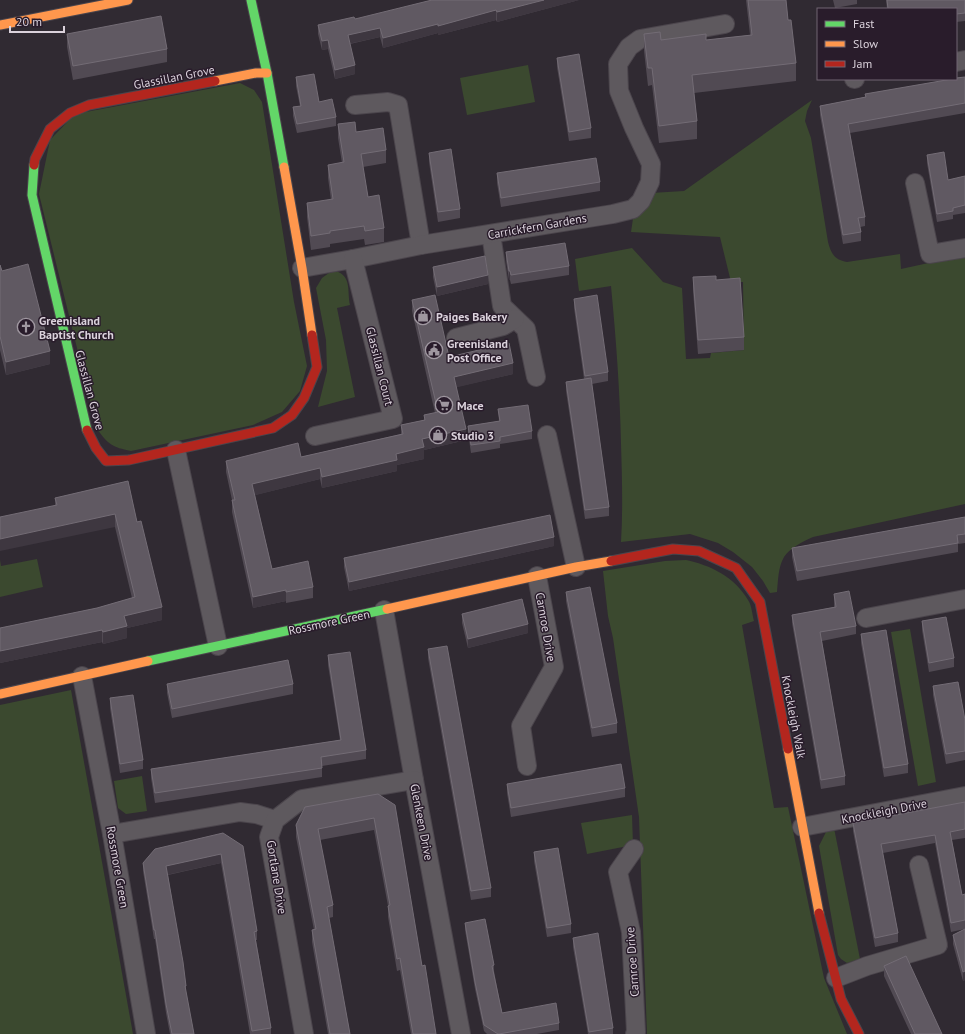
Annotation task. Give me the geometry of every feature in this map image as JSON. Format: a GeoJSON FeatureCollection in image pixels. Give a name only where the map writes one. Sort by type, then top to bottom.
{"type":"FeatureCollection","features":[{"type":"Feature","properties":{"kind":"street"},"geometry":{"type":"LineString","coordinates":[[0,25],[128,0]]}},
{"type":"Feature","properties":{"kind":"street","name":"Glassillan Grove"},"geometry":{"type":"LineString","coordinates":[[251,0],[267,73],[302,268],[317,367],[304,398],[292,415],[273,428],[129,460],[106,461],[87,432],[32,195],[35,159],[50,129],[70,113],[89,105],[267,73]]}},
{"type":"Feature","properties":{"kind":"street","name":"Carrickfern Gardens"},"geometry":{"type":"LineString","coordinates":[[302,268],[421,245],[633,210],[641,200],[650,182],[651,164],[618,90],[618,64],[628,47],[640,39],[725,24]]}},
{"type":"Feature","properties":{"kind":"street"},"geometry":{"type":"LineString","coordinates":[[355,104],[388,102],[398,105],[421,245]]}},
{"type":"Feature","properties":{"kind":"street"},"geometry":{"type":"LineString","coordinates":[[915,183],[930,254],[965,248]]}},
{"type":"Feature","properties":{"kind":"street"},"geometry":{"type":"LineString","coordinates":[[491,234],[502,306],[526,329],[536,377]]}},
{"type":"Feature","properties":{"kind":"street","name":"Glassillan Court"},"geometry":{"type":"LineString","coordinates":[[315,436],[393,419],[353,259]]}},
{"type":"Feature","properties":{"kind":"street"},"geometry":{"type":"LineString","coordinates":[[456,338],[503,326],[515,319]]}},
{"type":"Feature","properties":{"kind":"street"},"geometry":{"type":"LineString","coordinates":[[547,435],[576,568]]}},
{"type":"Feature","properties":{"kind":"street"},"geometry":{"type":"LineString","coordinates":[[176,450],[218,646]]}},
{"type":"Feature","properties":{"kind":"street","name":"Knockleigh Walk"},"geometry":{"type":"LineString","coordinates":[[576,568],[673,549],[699,551],[736,568],[760,602],[816,900],[841,999],[859,1034]]}},
{"type":"Feature","properties":{"kind":"street","name":"Rossmore Green"},"geometry":{"type":"LineString","coordinates":[[0,694],[576,568]]}},
{"type":"Feature","properties":{"kind":"street","name":"Carnroe Drive"},"geometry":{"type":"LineString","coordinates":[[527,766],[521,726],[554,667],[537,576]]}},
{"type":"Feature","properties":{"kind":"street"},"geometry":{"type":"LineString","coordinates":[[866,618],[965,599]]}},
{"type":"Feature","properties":{"kind":"street","name":"Glenkeen Drive"},"geometry":{"type":"LineString","coordinates":[[384,610],[414,780],[462,1034]]}},
{"type":"Feature","properties":{"kind":"street","name":"Rossmore Green"},"geometry":{"type":"LineString","coordinates":[[82,676],[112,834],[146,1034]]}},
{"type":"Feature","properties":{"kind":"street"},"geometry":{"type":"LineString","coordinates":[[112,834],[240,812],[256,814],[275,820],[302,799],[414,780]]}},
{"type":"Feature","properties":{"kind":"street","name":"Knockleigh Drive"},"geometry":{"type":"LineString","coordinates":[[802,826],[965,796]]}},
{"type":"Feature","properties":{"kind":"street","name":"Gortlane Drive"},"geometry":{"type":"LineString","coordinates":[[275,820],[269,837],[304,1034]]}},
{"type":"Feature","properties":{"kind":"street","name":"Carnroe Drive"},"geometry":{"type":"LineString","coordinates":[[634,849],[618,872],[631,932],[635,1034]]}},
{"type":"Feature","properties":{"kind":"street"},"geometry":{"type":"LineString","coordinates":[[836,978],[867,966],[938,946],[919,865]]}},
{"type":"Feature","properties":{"kind":"green space"},"geometry":{"type":"Polygon","coordinates":[[[528,65],[535,102],[467,115],[460,78],[528,65]]]}},
{"type":"Feature","properties":{"kind":"green space"},"geometry":{"type":"Polygon","coordinates":[[[240,83],[254,90],[262,102],[294,302],[307,366],[300,391],[282,412],[253,425],[131,451],[119,448],[108,442],[97,429],[39,194],[50,140],[75,114],[240,83]]]}},
{"type":"Feature","properties":{"kind":"green space"},"geometry":{"type":"Polygon","coordinates":[[[812,100],[807,111],[805,121],[811,138],[828,242],[834,256],[839,260],[847,262],[900,254],[901,269],[965,255],[965,504],[813,537],[793,548],[786,554],[779,570],[777,592],[770,593],[752,567],[733,552],[718,543],[690,534],[621,542],[622,493],[620,404],[611,286],[579,291],[575,259],[632,248],[663,282],[682,288],[686,359],[710,358],[711,353],[744,350],[743,282],[731,282],[720,237],[631,232],[634,212],[651,193],[684,191],[812,100]]]}},
{"type":"Feature","properties":{"kind":"green space"},"geometry":{"type":"Polygon","coordinates":[[[336,271],[345,277],[348,285],[350,305],[337,308],[355,397],[318,407],[327,371],[326,340],[316,288],[322,278],[329,273],[336,271]]]}},
{"type":"Feature","properties":{"kind":"green space"},"geometry":{"type":"Polygon","coordinates":[[[37,559],[43,587],[0,597],[0,560],[1,566],[37,559]]]}},
{"type":"Feature","properties":{"kind":"green space"},"geometry":{"type":"Polygon","coordinates":[[[686,560],[704,565],[721,573],[743,592],[750,605],[754,621],[742,625],[774,808],[788,807],[824,978],[847,1034],[647,1034],[639,817],[613,638],[608,616],[603,571],[665,561],[686,560]]]}},
{"type":"Feature","properties":{"kind":"green space"},"geometry":{"type":"Polygon","coordinates":[[[910,629],[936,782],[918,786],[891,632],[910,629]]]}},
{"type":"Feature","properties":{"kind":"green space"},"geometry":{"type":"Polygon","coordinates":[[[71,690],[133,1034],[0,1034],[0,705],[71,690]]]}},
{"type":"Feature","properties":{"kind":"green space"},"geometry":{"type":"Polygon","coordinates":[[[142,776],[147,811],[126,814],[118,808],[114,781],[142,776]]]}},
{"type":"Feature","properties":{"kind":"green space"},"geometry":{"type":"Polygon","coordinates":[[[632,815],[633,845],[587,854],[581,823],[632,815]]]}},
{"type":"Feature","properties":{"kind":"green space"},"geometry":{"type":"Polygon","coordinates":[[[834,828],[860,959],[847,963],[838,955],[819,846],[826,832],[834,828]]]}},
{"type":"Feature","properties":{"kind":"building"},"geometry":{"type":"Polygon","coordinates":[[[432,0],[544,0],[497,12],[496,10],[438,26],[438,24],[383,38],[380,28],[348,35],[355,65],[335,70],[328,40],[322,41],[318,25],[354,17],[355,19],[432,0]]]}},
{"type":"Feature","properties":{"kind":"building"},"geometry":{"type":"Polygon","coordinates":[[[748,0],[786,0],[788,20],[791,20],[796,63],[692,75],[697,121],[659,126],[652,68],[648,68],[644,34],[660,32],[661,40],[706,34],[706,40],[752,35],[748,0]]]}},
{"type":"Feature","properties":{"kind":"building"},"geometry":{"type":"Polygon","coordinates":[[[887,0],[965,0],[965,13],[957,14],[957,8],[888,8],[887,0]]]}},
{"type":"Feature","properties":{"kind":"building"},"geometry":{"type":"Polygon","coordinates":[[[161,16],[167,49],[73,66],[67,34],[161,16]]]}},
{"type":"Feature","properties":{"kind":"building"},"geometry":{"type":"Polygon","coordinates":[[[579,54],[591,128],[569,132],[557,58],[579,54]]]}},
{"type":"Feature","properties":{"kind":"building"},"geometry":{"type":"Polygon","coordinates":[[[314,74],[319,102],[332,99],[336,117],[297,124],[293,107],[301,106],[296,77],[314,74]]]}},
{"type":"Feature","properties":{"kind":"building"},"geometry":{"type":"Polygon","coordinates":[[[965,77],[965,103],[848,124],[865,217],[858,218],[861,232],[843,235],[820,106],[866,97],[865,94],[946,80],[957,80],[957,78],[965,77]]]}},
{"type":"Feature","properties":{"kind":"building"},"geometry":{"type":"Polygon","coordinates":[[[355,122],[356,132],[383,128],[386,150],[361,154],[368,197],[379,195],[384,228],[365,231],[364,226],[330,231],[330,233],[311,236],[307,203],[333,199],[328,165],[344,162],[338,124],[355,122]]]}},
{"type":"Feature","properties":{"kind":"building"},"geometry":{"type":"Polygon","coordinates":[[[451,149],[460,209],[438,212],[429,153],[451,149]]]}},
{"type":"Feature","properties":{"kind":"building"},"geometry":{"type":"Polygon","coordinates":[[[944,152],[948,180],[965,176],[965,205],[953,208],[953,211],[937,214],[927,155],[944,152]]]}},
{"type":"Feature","properties":{"kind":"building"},"geometry":{"type":"Polygon","coordinates":[[[596,158],[600,182],[501,198],[497,173],[596,158]]]}},
{"type":"Feature","properties":{"kind":"building"},"geometry":{"type":"Polygon","coordinates":[[[565,243],[569,266],[511,275],[506,252],[565,243]]]}},
{"type":"Feature","properties":{"kind":"building"},"geometry":{"type":"Polygon","coordinates":[[[485,256],[488,275],[437,287],[433,267],[485,256]]]}},
{"type":"Feature","properties":{"kind":"building"},"geometry":{"type":"Polygon","coordinates":[[[28,264],[50,351],[6,362],[0,336],[0,265],[2,271],[28,264]]]}},
{"type":"Feature","properties":{"kind":"building"},"geometry":{"type":"Polygon","coordinates":[[[716,276],[716,280],[740,278],[744,337],[698,340],[693,277],[716,276]]]}},
{"type":"Feature","properties":{"kind":"building"},"geometry":{"type":"Polygon","coordinates":[[[435,295],[449,357],[509,343],[513,363],[454,377],[466,429],[422,439],[424,447],[396,454],[397,460],[322,477],[320,468],[252,484],[272,569],[308,561],[313,587],[286,592],[286,590],[253,597],[232,500],[235,500],[226,461],[298,443],[301,457],[403,434],[401,425],[425,420],[424,415],[438,412],[412,300],[435,295]]]}},
{"type":"Feature","properties":{"kind":"building"},"geometry":{"type":"Polygon","coordinates":[[[597,295],[608,372],[585,376],[574,299],[597,295]]]}},
{"type":"Feature","properties":{"kind":"building"},"geometry":{"type":"Polygon","coordinates":[[[591,378],[609,507],[585,510],[566,382],[591,378]]]}},
{"type":"Feature","properties":{"kind":"building"},"geometry":{"type":"Polygon","coordinates":[[[528,405],[532,431],[500,437],[500,441],[471,445],[468,426],[500,421],[498,409],[528,405]]]}},
{"type":"Feature","properties":{"kind":"building"},"geometry":{"type":"Polygon","coordinates":[[[128,481],[137,522],[141,521],[162,607],[124,616],[127,626],[103,632],[102,630],[0,651],[0,628],[97,608],[135,597],[115,514],[0,539],[0,517],[57,505],[55,498],[128,481]]]}},
{"type":"Feature","properties":{"kind":"building"},"geometry":{"type":"Polygon","coordinates":[[[550,515],[554,537],[349,582],[344,558],[550,515]]]}},
{"type":"Feature","properties":{"kind":"building"},"geometry":{"type":"Polygon","coordinates":[[[965,517],[965,534],[957,535],[958,543],[797,571],[792,548],[965,517]]]}},
{"type":"Feature","properties":{"kind":"building"},"geometry":{"type":"Polygon","coordinates":[[[590,587],[617,723],[592,728],[566,592],[590,587]]]}},
{"type":"Feature","properties":{"kind":"building"},"geometry":{"type":"Polygon","coordinates":[[[849,591],[856,626],[820,632],[845,776],[821,780],[792,615],[836,607],[834,594],[849,591]]]}},
{"type":"Feature","properties":{"kind":"building"},"geometry":{"type":"Polygon","coordinates":[[[522,599],[528,624],[468,639],[462,614],[522,599]]]}},
{"type":"Feature","properties":{"kind":"building"},"geometry":{"type":"Polygon","coordinates":[[[946,617],[954,658],[929,663],[922,621],[946,617]]]}},
{"type":"Feature","properties":{"kind":"building"},"geometry":{"type":"Polygon","coordinates":[[[886,630],[908,764],[884,768],[861,634],[886,630]]]}},
{"type":"Feature","properties":{"kind":"building"},"geometry":{"type":"Polygon","coordinates":[[[447,646],[491,888],[471,891],[428,649],[447,646]]]}},
{"type":"Feature","properties":{"kind":"building"},"geometry":{"type":"Polygon","coordinates":[[[350,652],[366,750],[321,757],[322,768],[155,793],[151,769],[341,740],[328,655],[350,652]]]}},
{"type":"Feature","properties":{"kind":"building"},"geometry":{"type":"Polygon","coordinates":[[[288,660],[293,684],[172,709],[167,684],[288,660]]]}},
{"type":"Feature","properties":{"kind":"building"},"geometry":{"type":"Polygon","coordinates":[[[958,682],[965,720],[965,751],[946,754],[933,686],[958,682]]]}},
{"type":"Feature","properties":{"kind":"building"},"geometry":{"type":"Polygon","coordinates":[[[133,695],[143,760],[120,764],[110,698],[133,695]]]}},
{"type":"Feature","properties":{"kind":"building"},"geometry":{"type":"Polygon","coordinates":[[[621,764],[625,788],[511,808],[507,784],[621,764]]]}},
{"type":"Feature","properties":{"kind":"building"},"geometry":{"type":"Polygon","coordinates":[[[378,794],[395,805],[422,966],[425,965],[436,1034],[413,1034],[400,958],[397,959],[388,906],[390,905],[374,818],[318,829],[333,905],[327,907],[350,1034],[330,1034],[312,930],[316,929],[296,825],[305,807],[378,794]]]}},
{"type":"Feature","properties":{"kind":"building"},"geometry":{"type":"Polygon","coordinates":[[[965,802],[965,829],[950,832],[962,895],[965,894],[965,920],[951,923],[935,835],[881,844],[898,933],[875,938],[853,823],[965,802]]]}},
{"type":"Feature","properties":{"kind":"building"},"geometry":{"type":"Polygon","coordinates":[[[223,833],[243,846],[257,931],[254,932],[271,1028],[252,1031],[221,854],[166,866],[194,1034],[172,1034],[143,863],[155,849],[223,833]]]}},
{"type":"Feature","properties":{"kind":"building"},"geometry":{"type":"Polygon","coordinates":[[[558,848],[571,924],[547,928],[534,852],[558,848]]]}},
{"type":"Feature","properties":{"kind":"building"},"geometry":{"type":"Polygon","coordinates":[[[485,919],[494,965],[492,966],[502,1013],[556,1003],[559,1023],[499,1034],[484,1025],[465,923],[485,919]]]}},
{"type":"Feature","properties":{"kind":"building"},"geometry":{"type":"Polygon","coordinates":[[[965,929],[965,971],[963,972],[953,935],[965,929]]]}},
{"type":"Feature","properties":{"kind":"building"},"geometry":{"type":"Polygon","coordinates":[[[598,933],[613,1028],[589,1032],[573,938],[598,933]]]}},
{"type":"Feature","properties":{"kind":"building"},"geometry":{"type":"Polygon","coordinates":[[[906,956],[942,1034],[915,1034],[884,966],[906,956]]]}},
{"type":"Feature","properties":{"kind":"traffic: fast"},"geometry":{"type":"LineString","coordinates":[[251,0],[267,73],[284,167]]}},
{"type":"Feature","properties":{"kind":"traffic: fast"},"geometry":{"type":"LineString","coordinates":[[34,165],[32,195],[87,430]]}},
{"type":"Feature","properties":{"kind":"traffic: fast"},"geometry":{"type":"LineString","coordinates":[[148,661],[387,609]]}},
{"type":"Feature","properties":{"kind":"traffic: slow"},"geometry":{"type":"LineString","coordinates":[[0,25],[128,0]]}},
{"type":"Feature","properties":{"kind":"traffic: slow"},"geometry":{"type":"LineString","coordinates":[[215,81],[256,73],[267,73]]}},
{"type":"Feature","properties":{"kind":"traffic: slow"},"geometry":{"type":"LineString","coordinates":[[284,167],[312,335]]}},
{"type":"Feature","properties":{"kind":"traffic: slow"},"geometry":{"type":"LineString","coordinates":[[387,609],[576,567],[611,561]]}},
{"type":"Feature","properties":{"kind":"traffic: slow"},"geometry":{"type":"LineString","coordinates":[[0,694],[148,661]]}},
{"type":"Feature","properties":{"kind":"traffic: slow"},"geometry":{"type":"LineString","coordinates":[[788,749],[819,913]]}},
{"type":"Feature","properties":{"kind":"traffic: jam"},"geometry":{"type":"LineString","coordinates":[[34,165],[35,159],[50,129],[70,113],[89,105],[215,81]]}},
{"type":"Feature","properties":{"kind":"traffic: jam"},"geometry":{"type":"LineString","coordinates":[[87,430],[96,448],[106,461],[129,460],[273,428],[292,415],[304,398],[317,367],[312,335]]}},
{"type":"Feature","properties":{"kind":"traffic: jam"},"geometry":{"type":"LineString","coordinates":[[611,561],[673,549],[699,551],[736,568],[760,602],[788,749]]}},
{"type":"Feature","properties":{"kind":"traffic: jam"},"geometry":{"type":"LineString","coordinates":[[819,913],[841,999],[859,1034]]}},
{"type":"Feature","properties":{"kind":"place","name":"Paiges Bakery"},"geometry":{"type":"Point","coordinates":[423,316]}},
{"type":"Feature","properties":{"kind":"place","name":"Greenisland Baptist Church"},"geometry":{"type":"Point","coordinates":[26,327]}},
{"type":"Feature","properties":{"kind":"place","name":"Greenisland Post Office"},"geometry":{"type":"Point","coordinates":[434,350]}},
{"type":"Feature","properties":{"kind":"place","name":"Mace"},"geometry":{"type":"Point","coordinates":[444,405]}},
{"type":"Feature","properties":{"kind":"place","name":"Studio 3"},"geometry":{"type":"Point","coordinates":[438,435]}}]}
